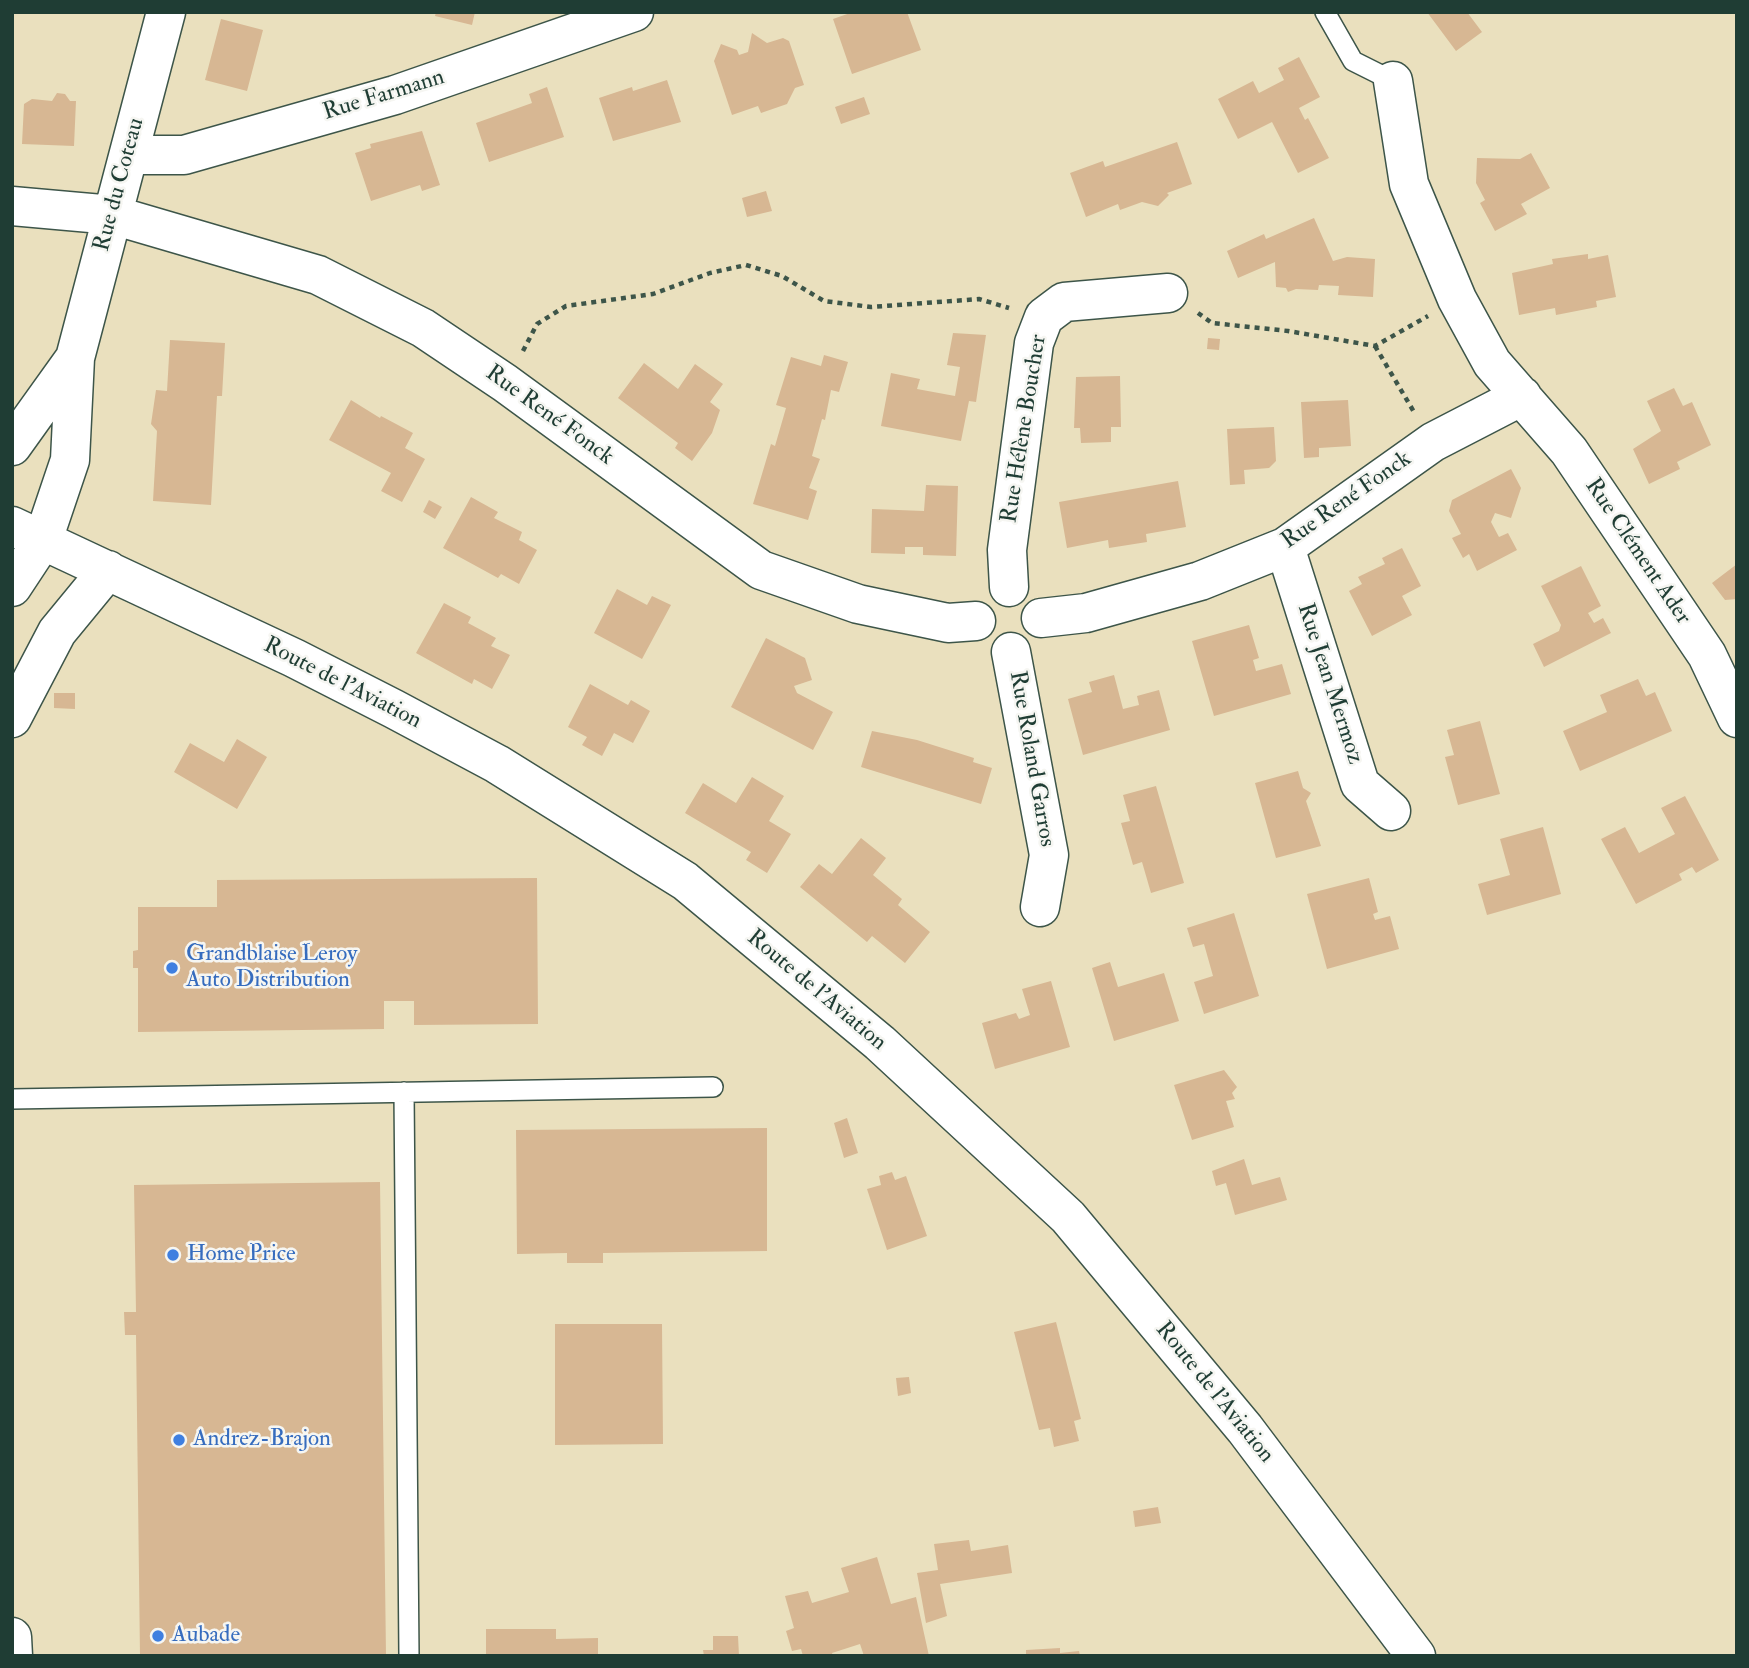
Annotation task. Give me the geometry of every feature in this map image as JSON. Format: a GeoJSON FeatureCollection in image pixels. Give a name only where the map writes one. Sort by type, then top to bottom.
{"type":"FeatureCollection","features":[{"type":"Feature","properties":{"kind":"street","name":"Rue du Coteau"},"geometry":{"type":"LineString","coordinates":[[12,587],[28,533],[70,460],[75,358],[166,12]]}},
{"type":"Feature","properties":{"kind":"street","name":"Rue Farmann"},"geometry":{"type":"LineString","coordinates":[[130,155],[184,155],[395,95],[537,30],[634,12]]}},
{"type":"Feature","properties":{"kind":"street","name":"Rue Clément Ader"},"geometry":{"type":"LineString","coordinates":[[1393,81],[1409,184],[1457,299],[1492,363],[1569,451],[1707,655],[1737,718]]}},
{"type":"Feature","properties":{"kind":"street","name":"Rue René Fonck"},"geometry":{"type":"LineString","coordinates":[[12,206],[113,215],[318,275],[423,328],[505,383],[761,570],[858,604],[948,623],[976,621]]}},
{"type":"Feature","properties":{"kind":"street","name":"Rue Hélène Boucher"},"geometry":{"type":"LineString","coordinates":[[1009,587],[1007,550],[1034,343],[1044,317],[1065,302],[1168,293]]}},
{"type":"Feature","properties":{"kind":"street","name":"Rue du Coteau"},"geometry":{"type":"LineString","coordinates":[[12,446],[75,358]]}},
{"type":"Feature","properties":{"kind":"street","name":"Rue René Fonck"},"geometry":{"type":"LineString","coordinates":[[1041,618],[1086,613],[1200,581],[1285,547],[1433,442],[1522,396]]}},
{"type":"Feature","properties":{"kind":"street","name":"Route de l'Aviation"},"geometry":{"type":"LineString","coordinates":[[28,533],[294,658],[497,764],[685,881],[880,1043],[1068,1217],[1245,1429],[1416,1656]]}},
{"type":"Feature","properties":{"kind":"street","name":"Rue Jean Mermoz"},"geometry":{"type":"LineString","coordinates":[[1285,547],[1360,784],[1391,811]]}},
{"type":"Feature","properties":{"kind":"street"},"geometry":{"type":"LineString","coordinates":[[12,718],[57,632],[108,570]]}},
{"type":"Feature","properties":{"kind":"street"},"geometry":{"type":"LineString","coordinates":[[1009,587],[1031,596],[1039,606],[1041,618],[1038,634],[1027,647],[1012,652],[991,648],[978,631],[976,621],[978,608],[985,597],[996,590],[1009,587]]}},
{"type":"Feature","properties":{"kind":"street","name":"Rue Roland Garros"},"geometry":{"type":"LineString","coordinates":[[1012,652],[1049,855],[1040,907]]}},
{"type":"Feature","properties":{"kind":"street"},"geometry":{"type":"LineString","coordinates":[[12,1637],[13,1656]]}},
{"type":"Feature","properties":{"kind":"lane"},"geometry":{"type":"LineString","coordinates":[[1325,12],[1353,61],[1393,81]]}},
{"type":"Feature","properties":{"kind":"lane"},"geometry":{"type":"LineString","coordinates":[[12,1100],[713,1087]]}},
{"type":"Feature","properties":{"kind":"lane"},"geometry":{"type":"LineString","coordinates":[[404,1092],[409,1656]]}},
{"type":"Feature","properties":{"kind":"path"},"geometry":{"type":"LineString","coordinates":[[505,383],[537,324],[566,306],[653,294],[710,273],[746,265],[782,276],[824,301],[871,307],[979,299],[1044,317]]}},
{"type":"Feature","properties":{"kind":"path"},"geometry":{"type":"LineString","coordinates":[[1168,293],[1212,323],[1288,331],[1375,346],[1457,299]]}},
{"type":"Feature","properties":{"kind":"path"},"geometry":{"type":"LineString","coordinates":[[1375,346],[1433,442]]}},
{"type":"Feature","properties":{"kind":"building"},"geometry":{"type":"Polygon","coordinates":[[[436,12],[475,12],[472,25],[435,16],[436,12]]]}},
{"type":"Feature","properties":{"kind":"building"},"geometry":{"type":"Polygon","coordinates":[[[853,12],[907,12],[921,50],[852,74],[833,19],[853,12]]]}},
{"type":"Feature","properties":{"kind":"building"},"geometry":{"type":"Polygon","coordinates":[[[1427,12],[1467,12],[1482,32],[1456,51],[1427,12]]]}},
{"type":"Feature","properties":{"kind":"building"},"geometry":{"type":"Polygon","coordinates":[[[221,19],[263,30],[247,91],[205,80],[221,19]]]}},
{"type":"Feature","properties":{"kind":"building"},"geometry":{"type":"Polygon","coordinates":[[[752,33],[767,43],[783,38],[789,41],[804,85],[795,88],[787,104],[761,113],[758,106],[732,115],[714,61],[721,44],[737,50],[739,55],[748,52],[752,33]]]}},
{"type":"Feature","properties":{"kind":"building"},"geometry":{"type":"Polygon","coordinates":[[[1299,57],[1320,97],[1299,108],[1305,120],[1308,118],[1329,158],[1298,173],[1272,122],[1238,139],[1218,99],[1253,81],[1259,93],[1284,80],[1278,68],[1299,57]]]}},
{"type":"Feature","properties":{"kind":"building"},"geometry":{"type":"Polygon","coordinates":[[[667,80],[681,122],[613,141],[599,98],[632,87],[633,91],[667,80]]]}},
{"type":"Feature","properties":{"kind":"building"},"geometry":{"type":"Polygon","coordinates":[[[547,87],[564,137],[489,162],[476,123],[532,103],[529,94],[547,87]]]}},
{"type":"Feature","properties":{"kind":"building"},"geometry":{"type":"Polygon","coordinates":[[[57,93],[65,94],[70,101],[76,101],[74,146],[22,144],[24,104],[32,99],[52,101],[57,93]]]}},
{"type":"Feature","properties":{"kind":"building"},"geometry":{"type":"Polygon","coordinates":[[[864,97],[870,114],[841,124],[835,107],[864,97]]]}},
{"type":"Feature","properties":{"kind":"building"},"geometry":{"type":"Polygon","coordinates":[[[422,131],[440,185],[422,191],[420,185],[371,201],[355,153],[371,148],[370,144],[422,131]]]}},
{"type":"Feature","properties":{"kind":"building"},"geometry":{"type":"Polygon","coordinates":[[[1177,142],[1192,184],[1167,193],[1169,195],[1158,206],[1142,202],[1120,210],[1118,204],[1086,217],[1070,173],[1103,161],[1105,167],[1177,142]]]}},
{"type":"Feature","properties":{"kind":"building"},"geometry":{"type":"Polygon","coordinates":[[[1531,153],[1550,188],[1521,204],[1527,214],[1495,231],[1480,203],[1485,200],[1476,183],[1477,158],[1520,159],[1531,153]]]}},
{"type":"Feature","properties":{"kind":"building"},"geometry":{"type":"Polygon","coordinates":[[[766,191],[772,211],[747,217],[742,198],[766,191]]]}},
{"type":"Feature","properties":{"kind":"building"},"geometry":{"type":"Polygon","coordinates":[[[1314,218],[1333,261],[1347,257],[1375,259],[1373,297],[1338,295],[1339,286],[1319,285],[1318,290],[1296,289],[1288,292],[1286,288],[1276,287],[1275,262],[1238,278],[1227,251],[1264,234],[1266,239],[1314,218]]]}},
{"type":"Feature","properties":{"kind":"building"},"geometry":{"type":"Polygon","coordinates":[[[1588,254],[1588,259],[1608,255],[1616,297],[1596,301],[1597,307],[1556,315],[1555,308],[1519,315],[1512,273],[1553,264],[1552,259],[1588,254]]]}},
{"type":"Feature","properties":{"kind":"building"},"geometry":{"type":"Polygon","coordinates":[[[953,333],[986,335],[976,402],[969,401],[961,441],[881,426],[891,373],[920,379],[917,389],[955,396],[960,367],[947,365],[953,333]]]}},
{"type":"Feature","properties":{"kind":"building"},"geometry":{"type":"Polygon","coordinates":[[[1208,338],[1220,339],[1219,350],[1207,349],[1208,338]]]}},
{"type":"Feature","properties":{"kind":"building"},"geometry":{"type":"Polygon","coordinates":[[[170,340],[225,343],[222,396],[217,396],[211,505],[153,501],[157,431],[151,424],[156,390],[167,391],[170,340]]]}},
{"type":"Feature","properties":{"kind":"building"},"geometry":{"type":"Polygon","coordinates":[[[824,355],[848,362],[839,392],[831,390],[825,420],[822,419],[812,456],[820,459],[809,488],[817,491],[808,520],[753,504],[771,444],[775,446],[786,408],[776,405],[791,357],[821,366],[824,355]]]}},
{"type":"Feature","properties":{"kind":"building"},"geometry":{"type":"Polygon","coordinates":[[[644,363],[678,389],[695,364],[723,384],[710,402],[720,410],[712,433],[692,461],[675,448],[678,443],[618,398],[644,363]]]}},
{"type":"Feature","properties":{"kind":"building"},"geometry":{"type":"Polygon","coordinates":[[[1120,376],[1121,427],[1111,427],[1111,442],[1081,443],[1080,428],[1074,428],[1076,377],[1120,376]]]}},
{"type":"Feature","properties":{"kind":"building"},"geometry":{"type":"Polygon","coordinates":[[[1674,388],[1683,406],[1692,402],[1711,445],[1677,462],[1680,469],[1649,484],[1633,449],[1661,431],[1647,401],[1674,388]]]}},
{"type":"Feature","properties":{"kind":"building"},"geometry":{"type":"Polygon","coordinates":[[[351,400],[380,418],[381,416],[413,433],[405,448],[425,459],[402,502],[381,491],[391,473],[329,440],[351,400]]]}},
{"type":"Feature","properties":{"kind":"building"},"geometry":{"type":"Polygon","coordinates":[[[1348,400],[1351,446],[1319,448],[1319,457],[1304,458],[1301,402],[1348,400]]]}},
{"type":"Feature","properties":{"kind":"building"},"geometry":{"type":"Polygon","coordinates":[[[1274,427],[1276,461],[1269,468],[1244,470],[1245,484],[1230,485],[1227,429],[1274,427]]]}},
{"type":"Feature","properties":{"kind":"building"},"geometry":{"type":"Polygon","coordinates":[[[1511,469],[1521,488],[1511,518],[1495,513],[1491,522],[1499,537],[1508,533],[1517,550],[1477,571],[1469,554],[1463,558],[1452,538],[1461,534],[1449,511],[1452,500],[1511,469]]]}},
{"type":"Feature","properties":{"kind":"building"},"geometry":{"type":"Polygon","coordinates":[[[1178,481],[1186,527],[1146,534],[1147,542],[1109,548],[1108,540],[1067,548],[1059,502],[1178,481]]]}},
{"type":"Feature","properties":{"kind":"building"},"geometry":{"type":"Polygon","coordinates":[[[926,485],[958,486],[956,556],[923,555],[923,547],[905,547],[905,554],[871,553],[872,509],[924,511],[926,485]]]}},
{"type":"Feature","properties":{"kind":"building"},"geometry":{"type":"Polygon","coordinates":[[[471,497],[498,512],[494,518],[522,532],[519,540],[537,550],[519,584],[501,574],[498,578],[443,548],[471,497]]]}},
{"type":"Feature","properties":{"kind":"building"},"geometry":{"type":"Polygon","coordinates":[[[429,500],[442,507],[435,519],[423,512],[429,500]]]}},
{"type":"Feature","properties":{"kind":"building"},"geometry":{"type":"Polygon","coordinates":[[[1402,548],[1421,586],[1402,596],[1412,615],[1372,636],[1349,591],[1362,584],[1358,577],[1385,564],[1382,558],[1402,548]]]}},
{"type":"Feature","properties":{"kind":"building"},"geometry":{"type":"Polygon","coordinates":[[[1737,564],[1737,599],[1725,600],[1712,583],[1737,564]]]}},
{"type":"Feature","properties":{"kind":"building"},"geometry":{"type":"Polygon","coordinates":[[[1581,566],[1601,606],[1588,613],[1594,623],[1603,618],[1611,633],[1544,667],[1533,644],[1559,631],[1561,625],[1541,586],[1581,566]]]}},
{"type":"Feature","properties":{"kind":"building"},"geometry":{"type":"Polygon","coordinates":[[[617,589],[647,605],[652,596],[671,605],[642,659],[594,633],[617,589]]]}},
{"type":"Feature","properties":{"kind":"building"},"geometry":{"type":"Polygon","coordinates":[[[444,603],[471,617],[468,623],[496,638],[491,646],[510,655],[492,689],[474,679],[472,684],[416,653],[444,603]]]}},
{"type":"Feature","properties":{"kind":"building"},"geometry":{"type":"Polygon","coordinates":[[[1249,625],[1259,658],[1253,660],[1256,671],[1282,664],[1291,694],[1214,716],[1192,641],[1249,625]]]}},
{"type":"Feature","properties":{"kind":"building"},"geometry":{"type":"Polygon","coordinates":[[[766,638],[805,658],[812,680],[794,686],[797,693],[833,712],[813,750],[731,707],[766,638]]]}},
{"type":"Feature","properties":{"kind":"building"},"geometry":{"type":"Polygon","coordinates":[[[1114,675],[1123,709],[1139,705],[1137,696],[1159,690],[1170,730],[1083,755],[1068,699],[1092,692],[1089,682],[1114,675]]]}},
{"type":"Feature","properties":{"kind":"building"},"geometry":{"type":"Polygon","coordinates":[[[1638,679],[1646,696],[1655,692],[1672,731],[1580,771],[1563,731],[1607,712],[1600,695],[1638,679]]]}},
{"type":"Feature","properties":{"kind":"building"},"geometry":{"type":"Polygon","coordinates":[[[590,684],[628,705],[631,700],[650,711],[633,743],[614,733],[602,756],[582,745],[587,737],[568,727],[590,684]]]}},
{"type":"Feature","properties":{"kind":"building"},"geometry":{"type":"Polygon","coordinates":[[[54,693],[75,693],[75,709],[54,708],[54,693]]]}},
{"type":"Feature","properties":{"kind":"building"},"geometry":{"type":"Polygon","coordinates":[[[1480,721],[1500,794],[1458,805],[1445,757],[1454,755],[1447,730],[1480,721]]]}},
{"type":"Feature","properties":{"kind":"building"},"geometry":{"type":"Polygon","coordinates":[[[872,731],[917,740],[974,758],[973,762],[992,768],[981,804],[861,767],[872,731]]]}},
{"type":"Feature","properties":{"kind":"building"},"geometry":{"type":"Polygon","coordinates":[[[237,739],[267,757],[237,809],[174,772],[190,743],[224,762],[237,739]]]}},
{"type":"Feature","properties":{"kind":"building"},"geometry":{"type":"Polygon","coordinates":[[[1298,771],[1303,788],[1311,793],[1306,801],[1321,846],[1276,858],[1255,783],[1298,771]]]}},
{"type":"Feature","properties":{"kind":"building"},"geometry":{"type":"Polygon","coordinates":[[[752,777],[784,796],[769,821],[791,834],[767,873],[746,860],[751,852],[685,813],[703,783],[736,803],[752,777]]]}},
{"type":"Feature","properties":{"kind":"building"},"geometry":{"type":"Polygon","coordinates":[[[1156,786],[1184,883],[1151,893],[1142,862],[1133,865],[1121,823],[1130,821],[1123,795],[1156,786]]]}},
{"type":"Feature","properties":{"kind":"building"},"geometry":{"type":"Polygon","coordinates":[[[1685,796],[1719,860],[1696,873],[1692,867],[1679,874],[1682,880],[1636,904],[1601,839],[1625,827],[1639,853],[1675,834],[1661,808],[1685,796]]]}},
{"type":"Feature","properties":{"kind":"building"},"geometry":{"type":"Polygon","coordinates":[[[1543,827],[1561,894],[1487,915],[1478,884],[1510,875],[1500,839],[1543,827]]]}},
{"type":"Feature","properties":{"kind":"building"},"geometry":{"type":"Polygon","coordinates":[[[861,838],[886,858],[873,875],[902,899],[898,905],[930,932],[905,963],[872,936],[867,942],[800,887],[819,864],[832,874],[861,838]]]}},
{"type":"Feature","properties":{"kind":"building"},"geometry":{"type":"Polygon","coordinates":[[[537,878],[538,1024],[414,1025],[414,1001],[384,1001],[384,1029],[138,1032],[138,968],[133,968],[133,951],[138,950],[138,907],[217,907],[217,880],[537,878]]]}},
{"type":"Feature","properties":{"kind":"building"},"geometry":{"type":"Polygon","coordinates":[[[1369,878],[1378,912],[1373,914],[1375,920],[1390,916],[1399,949],[1327,969],[1307,894],[1369,878]]]}},
{"type":"Feature","properties":{"kind":"building"},"geometry":{"type":"Polygon","coordinates":[[[1234,913],[1259,996],[1204,1014],[1194,982],[1213,976],[1204,944],[1193,947],[1187,928],[1234,913]]]}},
{"type":"Feature","properties":{"kind":"building"},"geometry":{"type":"Polygon","coordinates":[[[1110,962],[1118,987],[1164,973],[1179,1021],[1114,1041],[1092,968],[1110,962]]]}},
{"type":"Feature","properties":{"kind":"building"},"geometry":{"type":"Polygon","coordinates":[[[1051,981],[1070,1047],[995,1069],[982,1023],[1016,1013],[1019,1019],[1030,1015],[1022,989],[1051,981]]]}},
{"type":"Feature","properties":{"kind":"building"},"geometry":{"type":"Polygon","coordinates":[[[1224,1070],[1237,1087],[1232,1093],[1235,1099],[1226,1101],[1234,1127],[1192,1140],[1174,1085],[1224,1070]]]}},
{"type":"Feature","properties":{"kind":"building"},"geometry":{"type":"Polygon","coordinates":[[[847,1118],[858,1153],[844,1158],[834,1123],[847,1118]]]}},
{"type":"Feature","properties":{"kind":"building"},"geometry":{"type":"Polygon","coordinates":[[[767,1128],[767,1251],[603,1253],[603,1263],[567,1263],[567,1253],[517,1254],[516,1130],[767,1128]]]}},
{"type":"Feature","properties":{"kind":"building"},"geometry":{"type":"Polygon","coordinates":[[[1244,1159],[1252,1185],[1280,1177],[1287,1200],[1235,1215],[1226,1183],[1216,1186],[1212,1171],[1244,1159]]]}},
{"type":"Feature","properties":{"kind":"building"},"geometry":{"type":"Polygon","coordinates":[[[892,1172],[895,1180],[906,1176],[927,1236],[887,1250],[867,1189],[881,1185],[879,1176],[892,1172]]]}},
{"type":"Feature","properties":{"kind":"building"},"geometry":{"type":"Polygon","coordinates":[[[380,1182],[386,1656],[140,1656],[136,1335],[125,1335],[124,1312],[136,1312],[134,1185],[380,1182]]]}},
{"type":"Feature","properties":{"kind":"building"},"geometry":{"type":"Polygon","coordinates":[[[1056,1322],[1081,1419],[1074,1421],[1079,1441],[1054,1447],[1050,1428],[1039,1430],[1014,1332],[1056,1322]]]}},
{"type":"Feature","properties":{"kind":"building"},"geometry":{"type":"Polygon","coordinates":[[[555,1324],[662,1324],[663,1444],[555,1445],[555,1324]]]}},
{"type":"Feature","properties":{"kind":"building"},"geometry":{"type":"Polygon","coordinates":[[[909,1377],[911,1393],[898,1396],[896,1378],[909,1377]]]}},
{"type":"Feature","properties":{"kind":"building"},"geometry":{"type":"Polygon","coordinates":[[[1158,1507],[1161,1523],[1135,1527],[1133,1511],[1158,1507]]]}},
{"type":"Feature","properties":{"kind":"building"},"geometry":{"type":"Polygon","coordinates":[[[969,1540],[971,1551],[1008,1545],[1012,1573],[940,1584],[947,1616],[926,1623],[917,1573],[938,1570],[934,1544],[969,1540]]]}},
{"type":"Feature","properties":{"kind":"building"},"geometry":{"type":"Polygon","coordinates":[[[877,1557],[891,1604],[916,1597],[929,1656],[864,1656],[860,1644],[832,1653],[833,1656],[803,1656],[801,1649],[792,1651],[786,1631],[794,1628],[785,1596],[808,1591],[812,1603],[849,1592],[841,1568],[877,1557]]]}},
{"type":"Feature","properties":{"kind":"building"},"geometry":{"type":"Polygon","coordinates":[[[486,1629],[556,1629],[556,1639],[598,1638],[598,1656],[486,1656],[486,1629]]]}},
{"type":"Feature","properties":{"kind":"building"},"geometry":{"type":"Polygon","coordinates":[[[713,1636],[738,1636],[739,1656],[704,1656],[703,1650],[713,1650],[713,1636]]]}},
{"type":"Feature","properties":{"kind":"building"},"geometry":{"type":"Polygon","coordinates":[[[1060,1648],[1060,1653],[1079,1651],[1080,1656],[1026,1656],[1026,1650],[1060,1648]]]}},
{"type":"Feature","properties":{"kind":"place","name":"Grandblaise Leroy Auto Distribution"},"geometry":{"type":"Point","coordinates":[172,968]}},
{"type":"Feature","properties":{"kind":"place","name":"Home Price"},"geometry":{"type":"Point","coordinates":[173,1255]}},
{"type":"Feature","properties":{"kind":"place","name":"Andrez-Brajon"},"geometry":{"type":"Point","coordinates":[179,1440]}},
{"type":"Feature","properties":{"kind":"place","name":"Aubade"},"geometry":{"type":"Point","coordinates":[158,1636]}}]}
